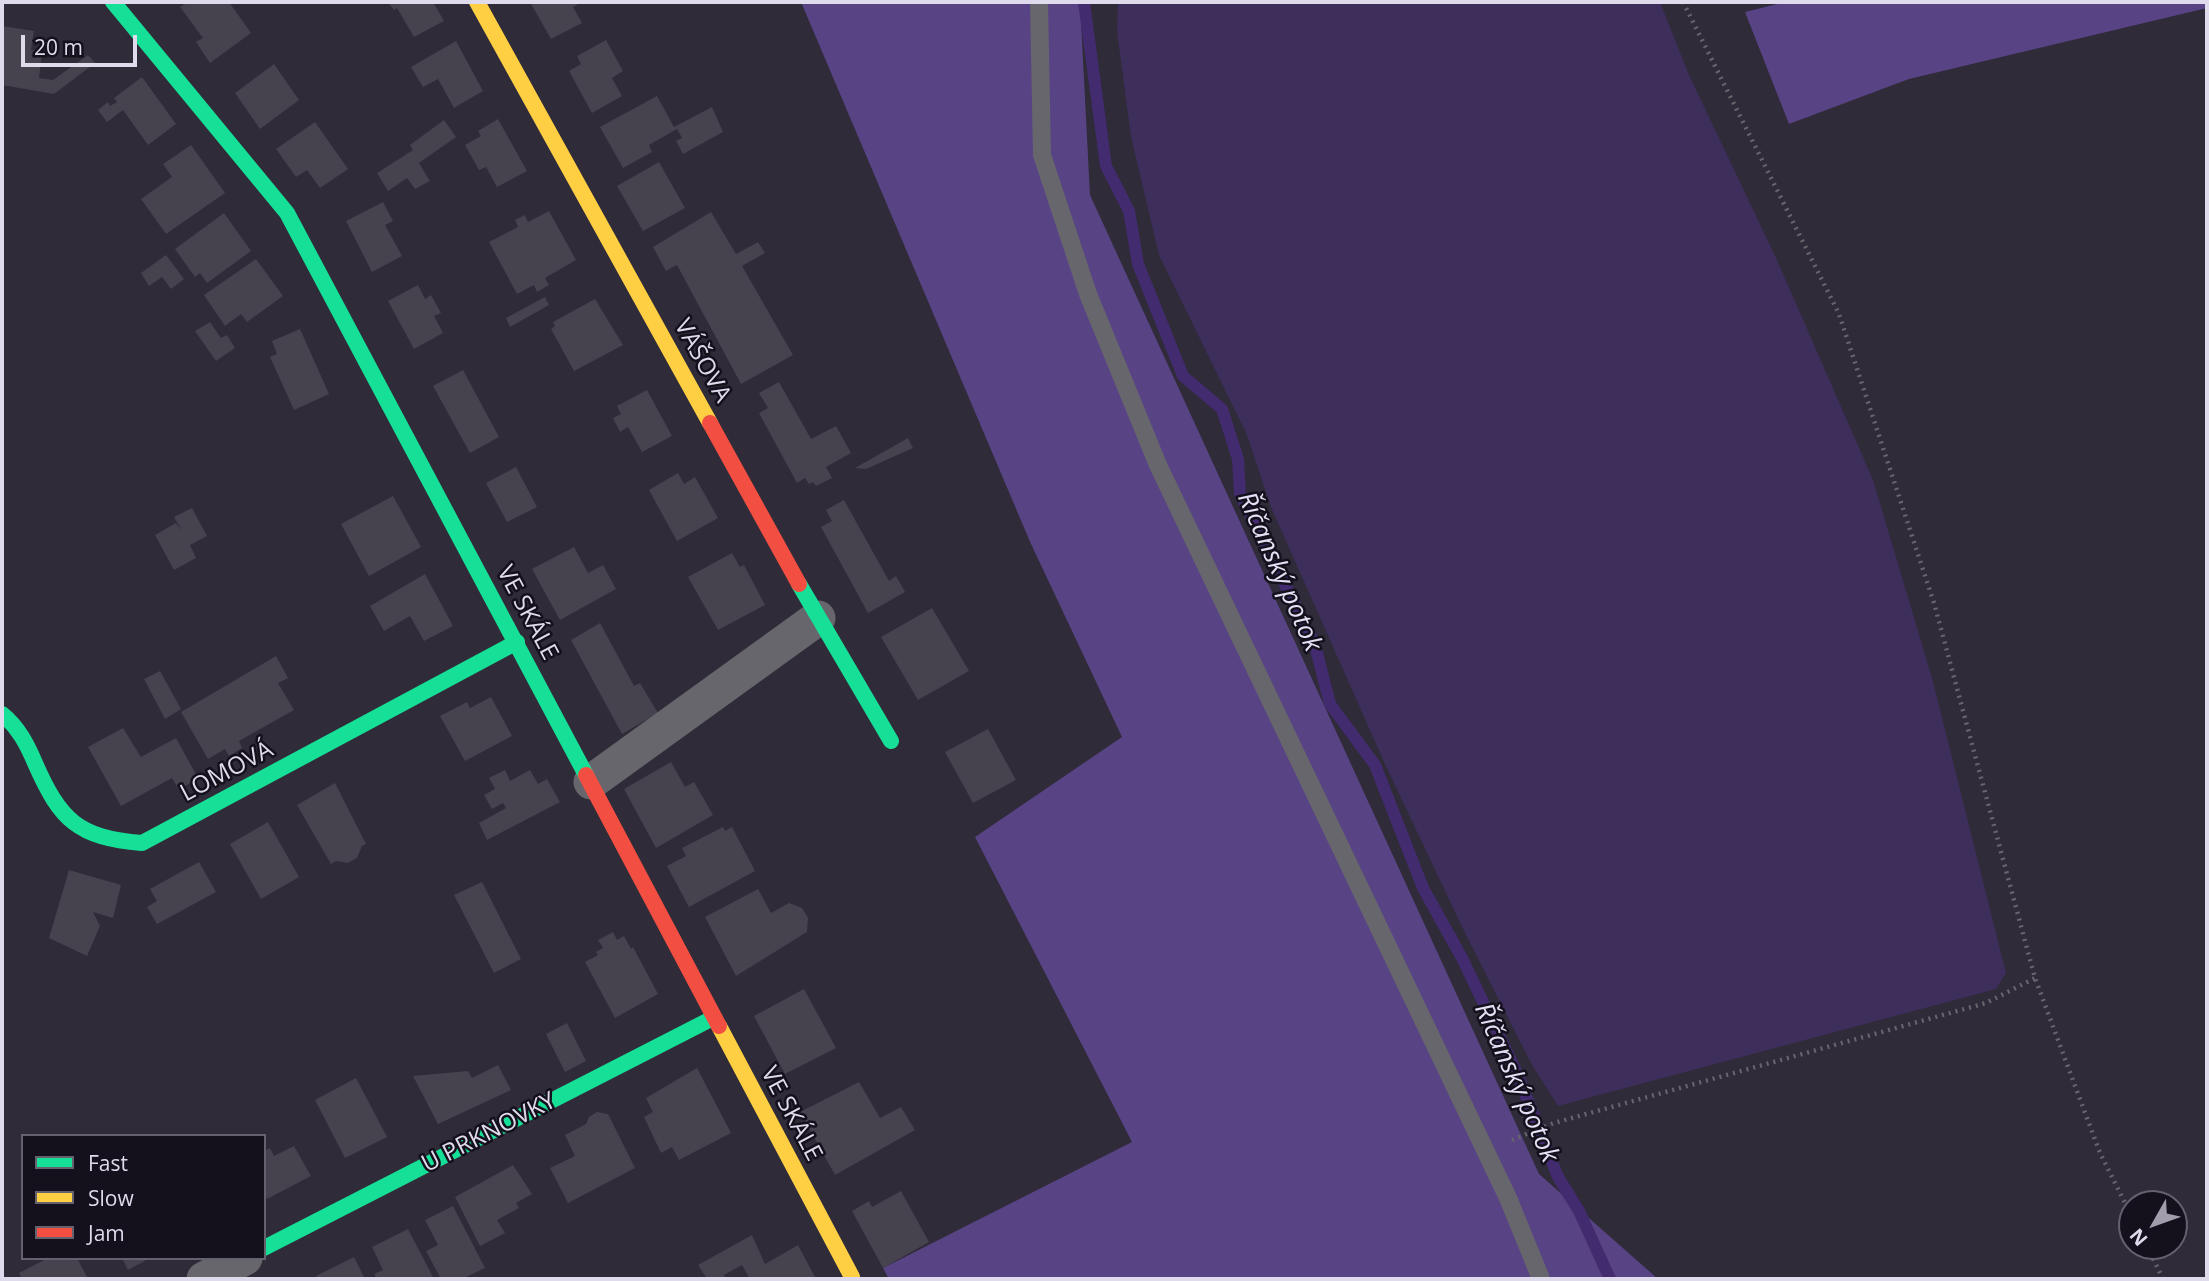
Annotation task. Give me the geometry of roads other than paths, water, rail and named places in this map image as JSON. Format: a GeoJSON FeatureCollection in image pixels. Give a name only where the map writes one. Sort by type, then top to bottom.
{"type":"FeatureCollection","features":[{"type":"Feature","properties":{"kind":"street","name":"VE SKÁLE"},"geometry":{"type":"LineString","coordinates":[[113,2],[287,213],[852,1277]]}},
{"type":"Feature","properties":{"kind":"street","name":"VÁŠOVA"},"geometry":{"type":"LineString","coordinates":[[477,2],[818,618],[891,741]]}},
{"type":"Feature","properties":{"kind":"street"},"geometry":{"type":"LineString","coordinates":[[591,782],[818,618]]}},
{"type":"Feature","properties":{"kind":"street","name":"LOMOVÁ"},"geometry":{"type":"LineString","coordinates":[[2,714],[26,743],[52,802],[79,831],[111,842],[142,843],[517,642]]}},
{"type":"Feature","properties":{"kind":"street","name":"U PRKNOVKY"},"geometry":{"type":"LineString","coordinates":[[266,1247],[713,1018]]}},
{"type":"Feature","properties":{"kind":"street"},"geometry":{"type":"LineString","coordinates":[[204,1279],[241,1260]]}},
{"type":"Feature","properties":{"kind":"lane"},"geometry":{"type":"LineString","coordinates":[[1039,2],[1042,155],[1088,294],[1158,465],[1508,1199],[1541,1279]]}},
{"type":"Feature","properties":{"kind":"waterway","name":"Říčanský potok"},"geometry":{"type":"LineString","coordinates":[[1084,2],[1106,166],[1129,211],[1138,264],[1183,376],[1222,409],[1238,459],[1240,494],[1315,645],[1330,704],[1375,765],[1423,888],[1462,958],[1516,1071],[1558,1177],[1579,1211],[1610,1279]]}}]}
